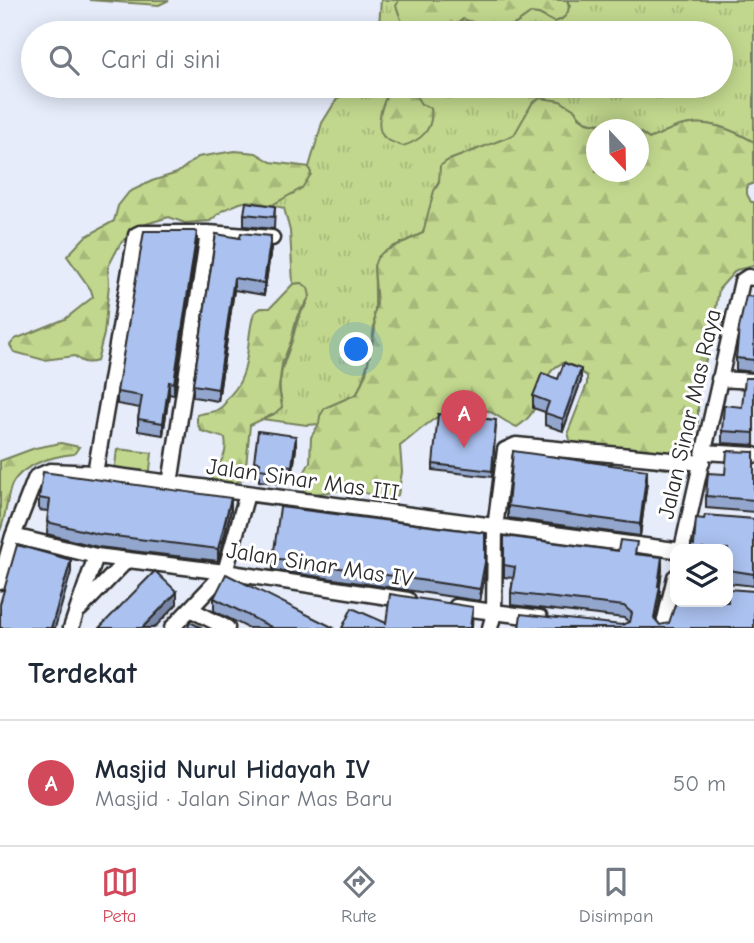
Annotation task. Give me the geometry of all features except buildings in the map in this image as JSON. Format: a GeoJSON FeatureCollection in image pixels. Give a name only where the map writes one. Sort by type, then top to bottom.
{"type":"FeatureCollection","features":[{"type":"Feature","properties":{"kind":"street"},"geometry":{"type":"LineString","coordinates":[[95,473],[136,235],[208,233],[272,238]]}},
{"type":"Feature","properties":{"kind":"street"},"geometry":{"type":"LineString","coordinates":[[170,484],[208,233]]}},
{"type":"Feature","properties":{"kind":"street","name":"Jalan Sinar Mas Raya"},"geometry":{"type":"LineString","coordinates":[[683,544],[696,517],[703,457],[741,288],[745,278],[754,278]]}},
{"type":"Feature","properties":{"kind":"street"},"geometry":{"type":"LineString","coordinates":[[719,379],[754,381]]}},
{"type":"Feature","properties":{"kind":"street"},"geometry":{"type":"LineString","coordinates":[[490,628],[494,613],[495,528],[505,450],[516,444],[703,457],[754,455]]}},
{"type":"Feature","properties":{"kind":"street","name":"Jalan Sinar Mas III"},"geometry":{"type":"LineString","coordinates":[[0,582],[12,536],[36,477],[50,471],[95,473],[670,549]]}},
{"type":"Feature","properties":{"kind":"street"},"geometry":{"type":"LineString","coordinates":[[172,628],[225,572],[247,494]]}},
{"type":"Feature","properties":{"kind":"street","name":"Jalan Sinar Mas IV"},"geometry":{"type":"LineString","coordinates":[[12,536],[96,556],[225,572],[558,621]]}},
{"type":"Feature","properties":{"kind":"street"},"geometry":{"type":"LineString","coordinates":[[71,628],[96,556]]}},
{"type":"Feature","properties":{"kind":"street"},"geometry":{"type":"LineString","coordinates":[[77,613],[127,559]]}},
{"type":"Feature","properties":{"kind":"street"},"geometry":{"type":"LineString","coordinates":[[663,628],[670,603]]}},
{"type":"Feature","properties":{"kind":"street"},"geometry":{"type":"LineString","coordinates":[[190,608],[228,628]]}},
{"type":"Feature","properties":{"kind":"green space"},"geometry":{"type":"Polygon","coordinates":[[[89,0],[169,0],[159,5],[89,0]]]}},
{"type":"Feature","properties":{"kind":"green space"},"geometry":{"type":"Polygon","coordinates":[[[381,0],[399,0],[397,6],[430,21],[379,21],[381,0]]]}},
{"type":"Feature","properties":{"kind":"green space"},"geometry":{"type":"Polygon","coordinates":[[[399,0],[567,0],[569,8],[564,17],[556,21],[531,13],[519,21],[402,21],[396,6],[399,0]]]}},
{"type":"Feature","properties":{"kind":"green space"},"geometry":{"type":"Polygon","coordinates":[[[567,0],[754,0],[754,142],[737,133],[700,123],[680,126],[649,139],[649,119],[586,121],[575,110],[533,102],[515,135],[447,161],[434,192],[423,233],[390,248],[374,266],[373,332],[368,363],[357,394],[325,408],[319,424],[307,425],[262,419],[274,414],[282,402],[282,371],[299,317],[307,304],[302,283],[293,284],[290,231],[284,208],[272,205],[294,193],[311,174],[309,167],[322,123],[339,98],[733,98],[733,21],[558,21],[570,6],[567,0]]]}},
{"type":"Feature","properties":{"kind":"green space"},"geometry":{"type":"Polygon","coordinates":[[[531,13],[539,14],[552,21],[519,21],[531,13]]]}},
{"type":"Feature","properties":{"kind":"green space"},"geometry":{"type":"Polygon","coordinates":[[[386,98],[417,98],[421,104],[431,108],[431,122],[421,137],[403,146],[382,135],[379,123],[386,98]]]}},
{"type":"Feature","properties":{"kind":"green space"},"geometry":{"type":"Polygon","coordinates":[[[541,98],[560,101],[575,110],[586,122],[586,182],[649,182],[649,139],[680,126],[709,124],[754,142],[754,183],[747,186],[747,194],[751,202],[754,202],[754,266],[736,270],[719,289],[711,340],[698,390],[698,425],[687,457],[675,467],[666,469],[572,448],[568,432],[587,384],[587,376],[565,362],[552,371],[533,411],[517,427],[488,411],[463,407],[440,415],[420,430],[400,446],[402,472],[398,495],[382,498],[350,489],[306,493],[302,486],[302,477],[310,462],[311,437],[319,424],[320,416],[325,408],[357,394],[366,373],[375,330],[374,314],[377,304],[374,266],[377,258],[383,252],[423,233],[434,191],[439,183],[440,166],[514,135],[533,102],[541,98]]]}},
{"type":"Feature","properties":{"kind":"green space"},"geometry":{"type":"Polygon","coordinates":[[[235,151],[256,153],[271,162],[309,167],[311,174],[302,188],[272,205],[248,201],[223,210],[210,221],[185,223],[169,217],[146,224],[131,233],[120,244],[108,267],[104,334],[97,361],[85,362],[75,356],[44,360],[14,352],[10,345],[15,339],[65,319],[93,297],[67,256],[85,237],[114,221],[118,206],[129,192],[177,173],[198,157],[235,151]]]}},
{"type":"Feature","properties":{"kind":"green space"},"geometry":{"type":"Polygon","coordinates":[[[302,283],[308,288],[310,296],[297,317],[282,364],[279,387],[282,407],[274,414],[250,425],[245,477],[230,485],[213,482],[211,474],[225,454],[225,438],[201,431],[197,415],[219,409],[240,381],[247,359],[254,313],[261,308],[270,308],[293,284],[302,283]]]}},
{"type":"Feature","properties":{"kind":"green space"},"geometry":{"type":"Polygon","coordinates":[[[61,443],[79,447],[74,454],[56,457],[29,467],[15,479],[0,531],[0,461],[35,448],[61,443]]]}},
{"type":"Feature","properties":{"kind":"green space"},"geometry":{"type":"Polygon","coordinates":[[[117,449],[152,453],[149,478],[114,474],[117,449]]]}},
{"type":"Feature","properties":{"kind":"place","name":"Masjid Nurul Hidayah IV"},"geometry":{"type":"Point","coordinates":[464,448]}}]}
